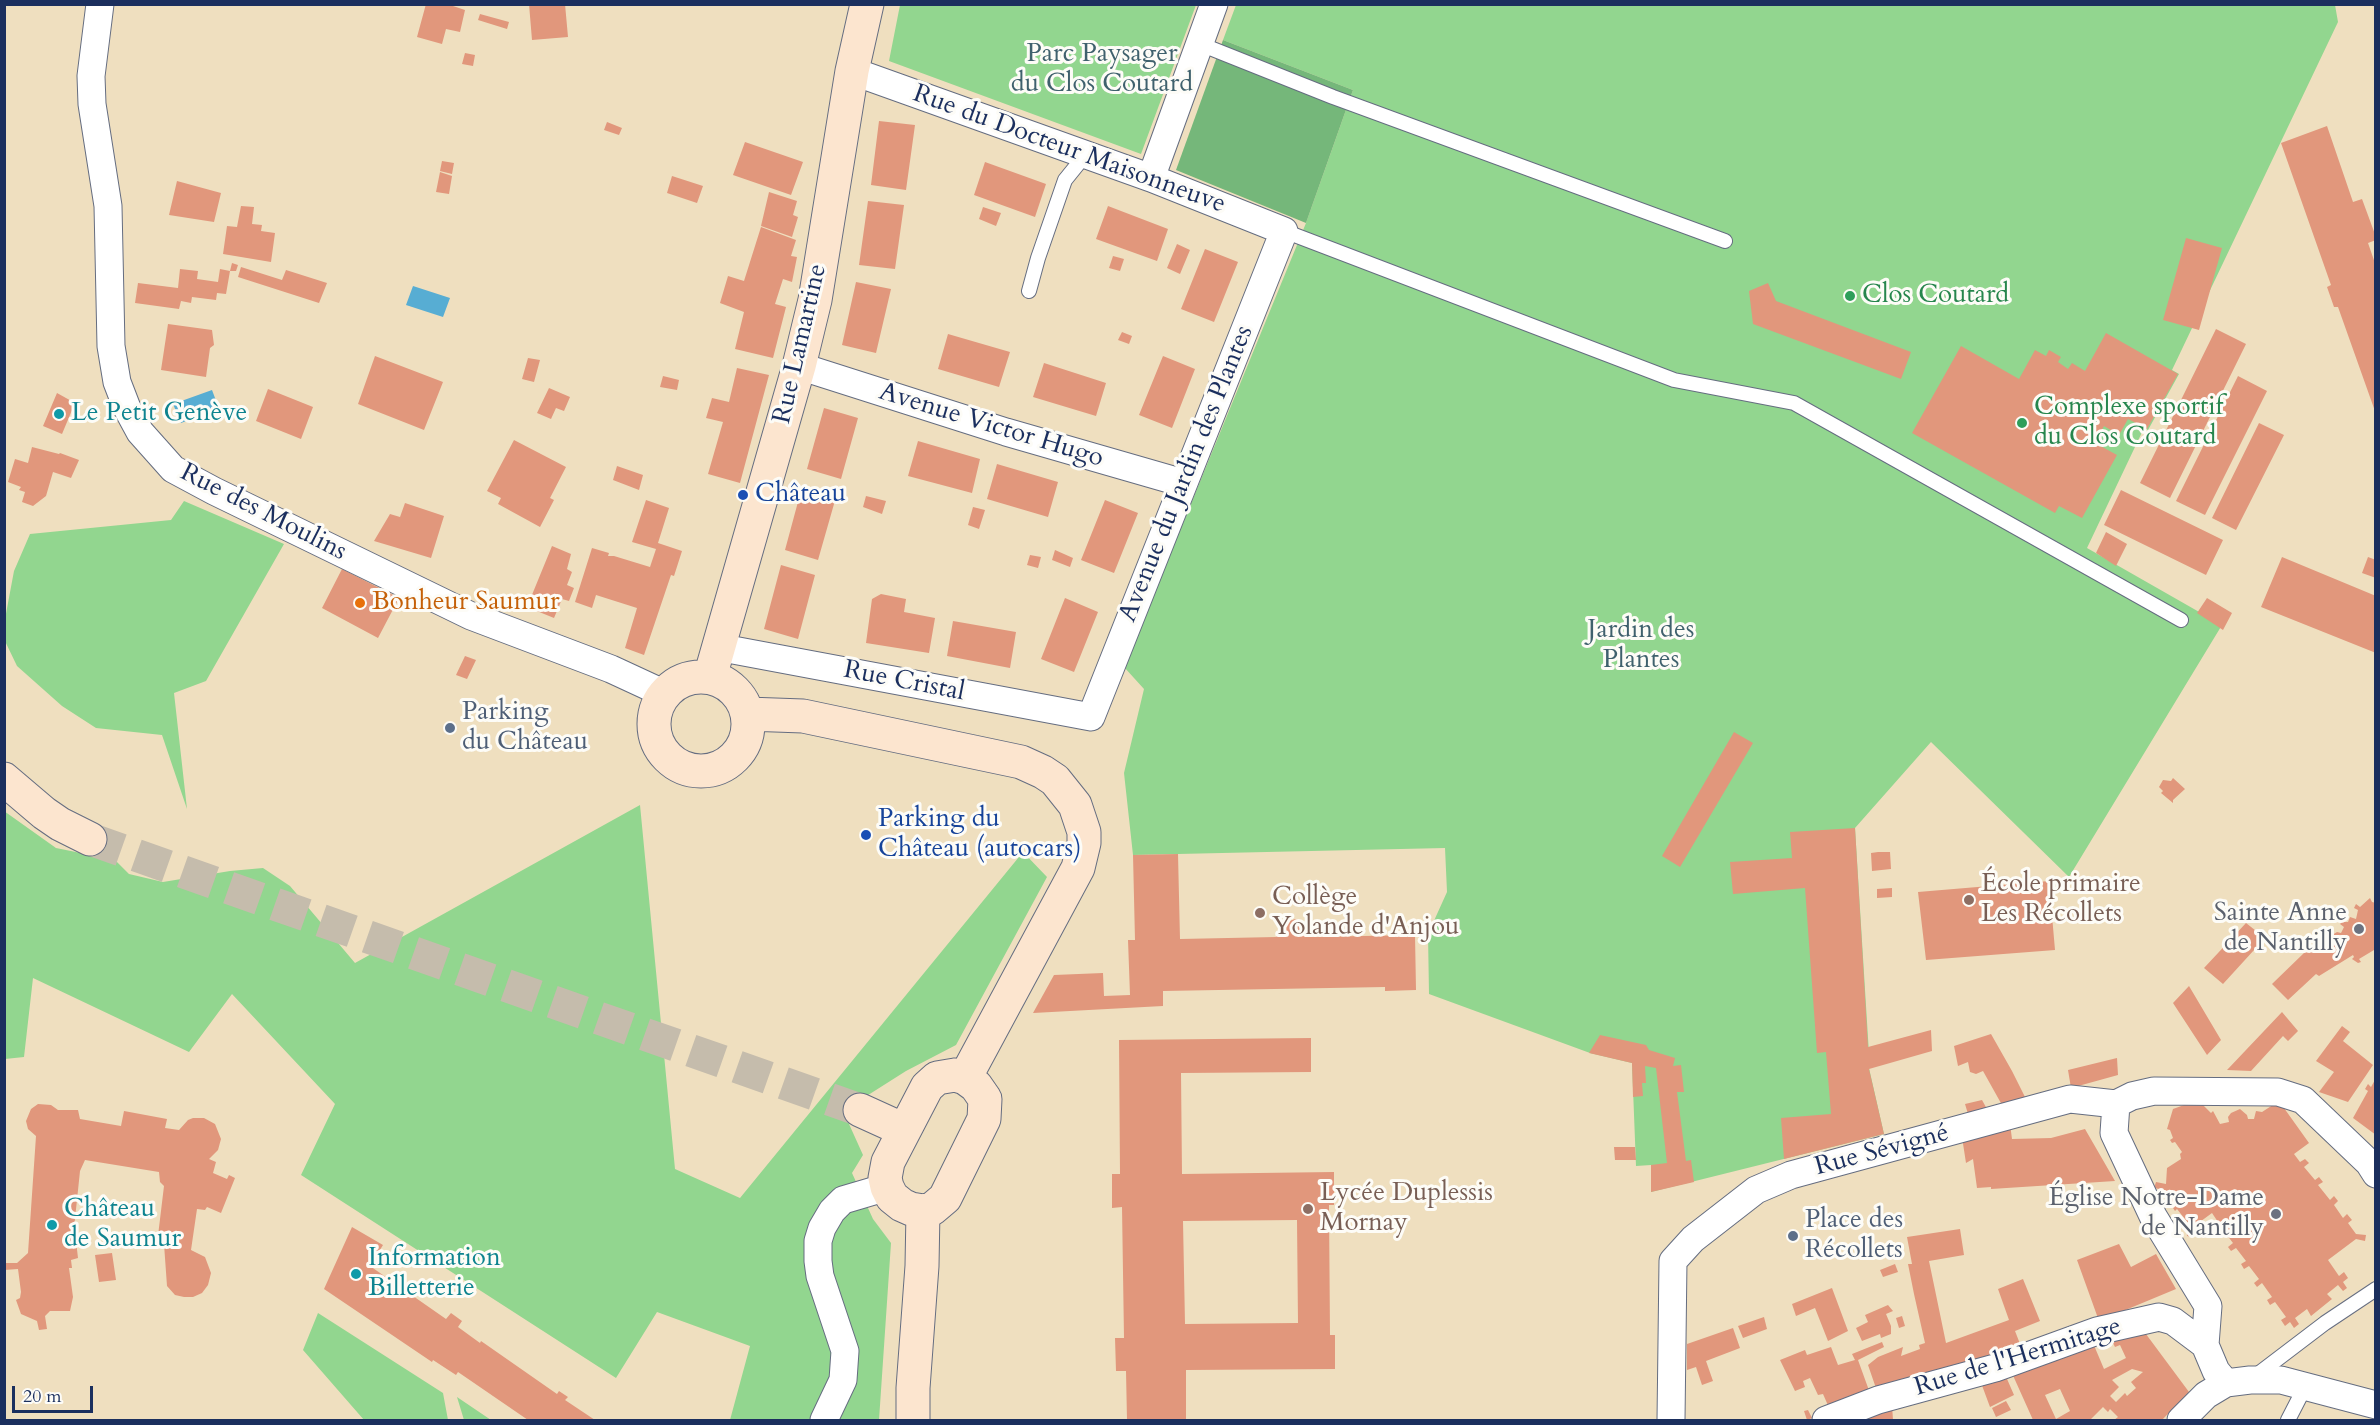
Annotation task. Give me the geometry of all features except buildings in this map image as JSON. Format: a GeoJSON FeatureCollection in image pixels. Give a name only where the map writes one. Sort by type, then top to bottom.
{"type":"FeatureCollection","features":[{"type":"Feature","properties":{"kind":"street","name":"Rue des Moulins"},"geometry":{"type":"LineString","coordinates":[[100,4],[91,76],[92,104],[108,206],[111,346],[117,382],[140,432],[173,469],[214,491],[471,616],[611,669],[664,694]]}},
{"type":"Feature","properties":{"kind":"street","name":"Rue Lamartine"},"geometry":{"type":"LineString","coordinates":[[713,662],[799,366],[814,300],[852,71],[867,4]]}},
{"type":"Feature","properties":{"kind":"street"},"geometry":{"type":"LineString","coordinates":[[1152,178],[1214,4]]}},
{"type":"Feature","properties":{"kind":"street","name":"Rue du Docteur Maisonneuve"},"geometry":{"type":"LineString","coordinates":[[852,71],[1152,178],[1284,231]]}},
{"type":"Feature","properties":{"kind":"street","name":"Avenue du Jardin des Plantes"},"geometry":{"type":"LineString","coordinates":[[1091,717],[1284,231]]}},
{"type":"Feature","properties":{"kind":"street","name":"Avenue Victor Hugo"},"geometry":{"type":"LineString","coordinates":[[799,366],[1006,432],[1183,483]]}},
{"type":"Feature","properties":{"kind":"street"},"geometry":{"type":"LineString","coordinates":[[713,662],[738,694],[747,714],[747,736],[736,756],[717,769],[695,771],[684,768],[666,756],[656,737],[655,714],[664,694],[713,662]]}},
{"type":"Feature","properties":{"kind":"street","name":"Rue Cristal"},"geometry":{"type":"LineString","coordinates":[[713,662],[1091,717]]}},
{"type":"Feature","properties":{"kind":"street"},"geometry":{"type":"LineString","coordinates":[[747,714],[802,716],[1021,762],[1055,780],[1075,805],[1084,832],[1082,856],[1078,868],[964,1078]]}},
{"type":"Feature","properties":{"kind":"street"},"geometry":{"type":"LineString","coordinates":[[4,779],[60,824],[90,838]]}},
{"type":"Feature","properties":{"kind":"street"},"geometry":{"type":"LineString","coordinates":[[955,1075],[964,1078],[976,1086],[985,1099],[984,1119],[945,1198],[932,1209],[922,1211],[902,1205],[892,1197],[887,1187],[885,1170],[904,1130],[927,1087],[937,1078],[955,1075]]}},
{"type":"Feature","properties":{"kind":"street","name":"Rue Sévigné"},"geometry":{"type":"LineString","coordinates":[[1671,1420],[1673,1261],[1693,1239],[1756,1190],[1791,1176],[2070,1099],[2116,1104],[2132,1096],[2154,1090],[2277,1092],[2302,1100],[2374,1164]]}},
{"type":"Feature","properties":{"kind":"street"},"geometry":{"type":"LineString","coordinates":[[2116,1104],[2114,1133],[2153,1216],[2208,1306],[2205,1345],[2216,1371],[2238,1382]]}},
{"type":"Feature","properties":{"kind":"street"},"geometry":{"type":"LineString","coordinates":[[860,1110],[904,1130]]}},
{"type":"Feature","properties":{"kind":"street"},"geometry":{"type":"LineString","coordinates":[[824,1420],[843,1380],[845,1351],[820,1276],[818,1261],[822,1228],[832,1211],[843,1200],[887,1187]]}},
{"type":"Feature","properties":{"kind":"street"},"geometry":{"type":"LineString","coordinates":[[913,1420],[913,1388],[922,1266],[922,1211]]}},
{"type":"Feature","properties":{"kind":"street","name":"Rue de l'Hermitage"},"geometry":{"type":"LineString","coordinates":[[1826,1420],[1878,1400],[1995,1368],[2097,1331],[2160,1317],[2173,1321],[2205,1345]]}},
{"type":"Feature","properties":{"kind":"street"},"geometry":{"type":"LineString","coordinates":[[2181,1420],[2206,1395],[2238,1382],[2281,1380],[2376,1405]]}},
{"type":"Feature","properties":{"kind":"lane"},"geometry":{"type":"LineString","coordinates":[[1200,44],[1333,97],[1725,242]]}},
{"type":"Feature","properties":{"kind":"lane"},"geometry":{"type":"LineString","coordinates":[[1029,291],[1065,180],[1086,154]]}},
{"type":"Feature","properties":{"kind":"lane"},"geometry":{"type":"LineString","coordinates":[[1284,231],[1674,380],[1794,403],[2181,620]]}},
{"type":"Feature","properties":{"kind":"lane"},"geometry":{"type":"LineString","coordinates":[[2238,1382],[2376,1289]]}},
{"type":"Feature","properties":{"kind":"lane"},"geometry":{"type":"LineString","coordinates":[[2288,1420],[2305,1387]]}},
{"type":"Feature","properties":{"kind":"green space","name":"Parc Paysager du Clos Coutard"},"geometry":{"type":"Polygon","coordinates":[[[900,4],[1196,5],[1141,154],[889,61],[900,4]]]}},
{"type":"Feature","properties":{"kind":"green space","name":"Jardin des Plantes"},"geometry":{"type":"Polygon","coordinates":[[[1236,5],[2335,5],[2338,22],[2172,370],[2179,374],[2148,430],[2144,428],[2087,548],[2222,625],[2069,877],[1931,742],[1855,828],[1869,1054],[1866,1055],[1884,1134],[1651,1192],[1651,1165],[1636,1166],[1632,1063],[1590,1053],[1429,994],[1428,934],[1447,892],[1445,848],[1133,855],[1124,773],[1144,689],[1124,667],[1306,223],[1353,90],[1223,40],[1236,5]]]}},
{"type":"Feature","properties":{"kind":"green space"},"geometry":{"type":"Polygon","coordinates":[[[1223,40],[1353,90],[1306,223],[1176,170],[1223,40]]]}},
{"type":"Feature","properties":{"kind":"green space"},"geometry":{"type":"Polygon","coordinates":[[[184,501],[284,544],[206,681],[174,693],[187,809],[162,735],[96,728],[62,706],[17,666],[4,639],[5,619],[14,571],[30,534],[171,520],[184,501]]]}},
{"type":"Feature","properties":{"kind":"green space"},"geometry":{"type":"Polygon","coordinates":[[[640,805],[675,1169],[740,1198],[1023,852],[1047,877],[956,1045],[906,1071],[865,1097],[849,1124],[863,1155],[852,1173],[873,1219],[891,1243],[879,1420],[730,1420],[750,1346],[657,1312],[616,1378],[301,1175],[335,1104],[232,994],[189,1052],[33,978],[24,1057],[5,1059],[4,811],[56,848],[115,860],[129,874],[163,882],[263,868],[290,886],[355,963],[640,805]]]}},
{"type":"Feature","properties":{"kind":"green space"},"geometry":{"type":"Polygon","coordinates":[[[318,1313],[443,1393],[448,1420],[364,1420],[303,1350],[318,1313]]]}},
{"type":"Feature","properties":{"kind":"green space"},"geometry":{"type":"Polygon","coordinates":[[[457,1397],[491,1420],[464,1420],[457,1397]]]}},
{"type":"Feature","properties":{"kind":"water"},"geometry":{"type":"Polygon","coordinates":[[[413,286],[450,298],[443,317],[406,305],[413,286]]]}},
{"type":"Feature","properties":{"kind":"water"},"geometry":{"type":"Polygon","coordinates":[[[212,390],[217,409],[181,423],[173,404],[212,390]]]}},
{"type":"Feature","properties":{"kind":"tunnel"},"geometry":{"type":"LineString","coordinates":[[90,839],[860,1110]]}},
{"type":"Feature","properties":{"kind":"place","name":"Clos Coutard"},"geometry":{"type":"Point","coordinates":[1850,296]}},
{"type":"Feature","properties":{"kind":"place","name":"Le Petit Genève"},"geometry":{"type":"Point","coordinates":[59,414]}},
{"type":"Feature","properties":{"kind":"place","name":"Complexe sportif du Clos Coutard"},"geometry":{"type":"Point","coordinates":[2022,423]}},
{"type":"Feature","properties":{"kind":"place","name":"Château"},"geometry":{"type":"Point","coordinates":[743,495]}},
{"type":"Feature","properties":{"kind":"place","name":"Bonheur Saumur"},"geometry":{"type":"Point","coordinates":[360,603]}},
{"type":"Feature","properties":{"kind":"place","name":"Parking du Château"},"geometry":{"type":"Point","coordinates":[450,728]}},
{"type":"Feature","properties":{"kind":"place","name":"Parking du Château (autocars)"},"geometry":{"type":"Point","coordinates":[866,835]}},
{"type":"Feature","properties":{"kind":"place","name":"École primaire Les Récollets"},"geometry":{"type":"Point","coordinates":[1969,900]}},
{"type":"Feature","properties":{"kind":"place","name":"Collège Yolande d'Anjou"},"geometry":{"type":"Point","coordinates":[1260,913]}},
{"type":"Feature","properties":{"kind":"place","name":"Sainte Anne de Nantilly"},"geometry":{"type":"Point","coordinates":[2359,929]}},
{"type":"Feature","properties":{"kind":"place","name":"Lycée Duplessis Mornay"},"geometry":{"type":"Point","coordinates":[1308,1209]}},
{"type":"Feature","properties":{"kind":"place","name":"Église Notre-Dame de Nantilly"},"geometry":{"type":"Point","coordinates":[2276,1214]}},
{"type":"Feature","properties":{"kind":"place","name":"Château de Saumur"},"geometry":{"type":"Point","coordinates":[52,1225]}},
{"type":"Feature","properties":{"kind":"place","name":"Place des Récollets"},"geometry":{"type":"Point","coordinates":[1793,1236]}},
{"type":"Feature","properties":{"kind":"place","name":"Information Billetterie"},"geometry":{"type":"Point","coordinates":[356,1274]}}]}
